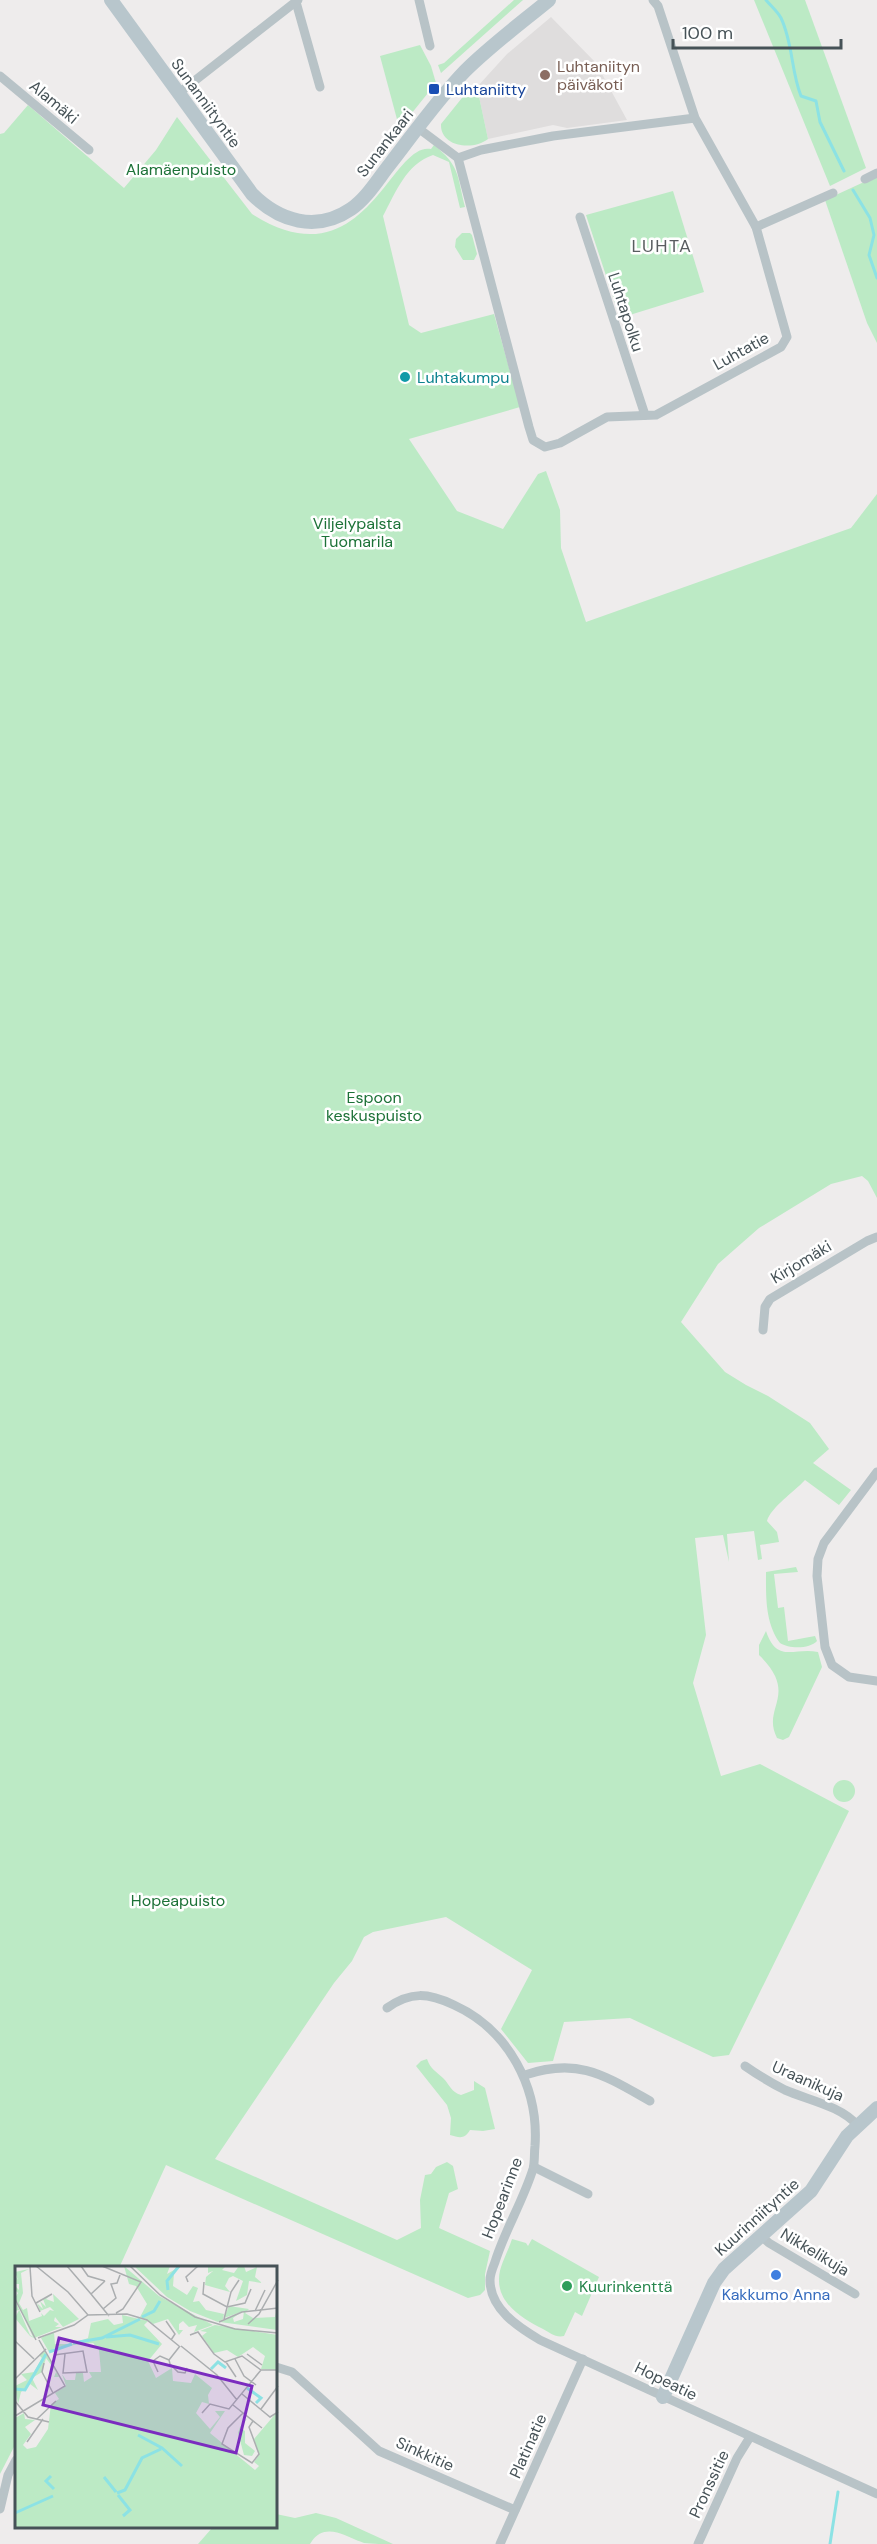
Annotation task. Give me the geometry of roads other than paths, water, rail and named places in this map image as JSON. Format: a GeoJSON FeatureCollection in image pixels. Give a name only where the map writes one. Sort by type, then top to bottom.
{"type":"FeatureCollection","features":[{"type":"Feature","properties":{"kind":"street","name":"Sunanniityntie"},"geometry":{"type":"LineString","coordinates":[[111,0],[252,194],[264,206],[284,217]]}},
{"type":"Feature","properties":{"kind":"street"},"geometry":{"type":"LineString","coordinates":[[419,0],[430,46]]}},
{"type":"Feature","properties":{"kind":"street","name":"Sunankaari"},"geometry":{"type":"LineString","coordinates":[[284,217],[301,221],[316,221],[334,218],[350,209],[364,196],[465,71],[549,0]]}},
{"type":"Feature","properties":{"kind":"street","name":"Luhtatie"},"geometry":{"type":"LineString","coordinates":[[458,158],[533,440],[545,447],[560,443],[607,417],[656,415],[781,346],[787,338],[756,227],[695,118],[658,6],[653,0]]}},
{"type":"Feature","properties":{"kind":"street"},"geometry":{"type":"LineString","coordinates":[[179,93],[297,1],[320,87]]}},
{"type":"Feature","properties":{"kind":"street","name":"Alamäki"},"geometry":{"type":"LineString","coordinates":[[0,76],[89,150]]}},
{"type":"Feature","properties":{"kind":"street"},"geometry":{"type":"LineString","coordinates":[[418,128],[458,158],[481,150],[553,136],[695,118]]}},
{"type":"Feature","properties":{"kind":"street"},"geometry":{"type":"LineString","coordinates":[[865,179],[877,172]]}},
{"type":"Feature","properties":{"kind":"street"},"geometry":{"type":"LineString","coordinates":[[756,227],[833,193]]}},
{"type":"Feature","properties":{"kind":"street","name":"Luhtapolku"},"geometry":{"type":"LineString","coordinates":[[580,217],[645,415]]}},
{"type":"Feature","properties":{"kind":"street","name":"Kirjomäki"},"geometry":{"type":"LineString","coordinates":[[762,1330],[765,1307],[770,1299],[867,1240],[877,1237]]}},
{"type":"Feature","properties":{"kind":"street"},"geometry":{"type":"LineString","coordinates":[[877,1472],[824,1544],[818,1559],[817,1576],[825,1647],[832,1665],[849,1677],[877,1681]]}},
{"type":"Feature","properties":{"kind":"street","name":"Hopearinne"},"geometry":{"type":"LineString","coordinates":[[387,2008],[400,2000],[424,1994],[469,2012],[497,2036],[525,2075],[535,2113],[534,2167],[497,2256]]}},
{"type":"Feature","properties":{"kind":"street","name":"Uraanikuja"},"geometry":{"type":"LineString","coordinates":[[745,2066],[777,2086],[846,2115],[870,2118]]}},
{"type":"Feature","properties":{"kind":"street"},"geometry":{"type":"LineString","coordinates":[[525,2075],[549,2067],[588,2069],[600,2073],[650,2101]]}},
{"type":"Feature","properties":{"kind":"street","name":"Kuurinniityntie"},"geometry":{"type":"LineString","coordinates":[[663,2397],[714,2283],[734,2258],[811,2191],[838,2148],[870,2118]]}},
{"type":"Feature","properties":{"kind":"street"},"geometry":{"type":"LineString","coordinates":[[534,2167],[588,2194]]}},
{"type":"Feature","properties":{"kind":"street","name":"Nikkelikuja"},"geometry":{"type":"LineString","coordinates":[[760,2235],[769,2243],[855,2294]]}},
{"type":"Feature","properties":{"kind":"street","name":"Hopeatie"},"geometry":{"type":"LineString","coordinates":[[497,2256],[490,2279],[494,2296],[502,2311],[516,2326],[663,2397],[877,2494]]}},
{"type":"Feature","properties":{"kind":"street","name":"Platinatie"},"geometry":{"type":"LineString","coordinates":[[500,2544],[583,2359]]}},
{"type":"Feature","properties":{"kind":"street","name":"Sinkkitie"},"geometry":{"type":"LineString","coordinates":[[278,2368],[292,2372],[379,2451],[516,2510]]}},
{"type":"Feature","properties":{"kind":"street","name":"Pronssitie"},"geometry":{"type":"LineString","coordinates":[[698,2544],[737,2458],[750,2437]]}},
{"type":"Feature","properties":{"kind":"street"},"geometry":{"type":"LineString","coordinates":[[0,2509],[8,2475],[15,2462]]}},
{"type":"Feature","properties":{"kind":"waterway"},"geometry":{"type":"LineString","coordinates":[[766,0],[780,16],[785,28],[801,96],[816,101],[820,122],[844,171]]}},
{"type":"Feature","properties":{"kind":"waterway"},"geometry":{"type":"LineString","coordinates":[[853,190],[870,218],[874,235],[869,255],[877,278]]}},
{"type":"Feature","properties":{"kind":"waterway"},"geometry":{"type":"LineString","coordinates":[[830,2544],[838,2492]]}},
{"type":"Feature","properties":{"kind":"place","name":"Luhtaniityn päiväkoti"},"geometry":{"type":"Point","coordinates":[545,75]}},
{"type":"Feature","properties":{"kind":"place","name":"Luhtaniitty"},"geometry":{"type":"Point","coordinates":[434,89]}},
{"type":"Feature","properties":{"kind":"place","name":"Luhtakumpu"},"geometry":{"type":"Point","coordinates":[405,377]}},
{"type":"Feature","properties":{"kind":"place","name":"Kakkumo Anna"},"geometry":{"type":"Point","coordinates":[776,2275]}},
{"type":"Feature","properties":{"kind":"place","name":"Kuurinkenttä"},"geometry":{"type":"Point","coordinates":[567,2286]}},
{"type":"Feature","properties":{"kind":"district","name":"LUHTA"},"geometry":{"type":"Point","coordinates":[662,246]}},
{"type":"Feature","properties":{"kind":"park label","name":"Alamäenpuisto"},"geometry":{"type":"Point","coordinates":[181,169]}},
{"type":"Feature","properties":{"kind":"park label","name":"Viljelypalsta Tuomarila"},"geometry":{"type":"Point","coordinates":[357,532]}},
{"type":"Feature","properties":{"kind":"park label","name":"Espoon keskuspuisto"},"geometry":{"type":"Point","coordinates":[374,1106]}},
{"type":"Feature","properties":{"kind":"park label","name":"Hopeapuisto"},"geometry":{"type":"Point","coordinates":[178,1900]}}]}
